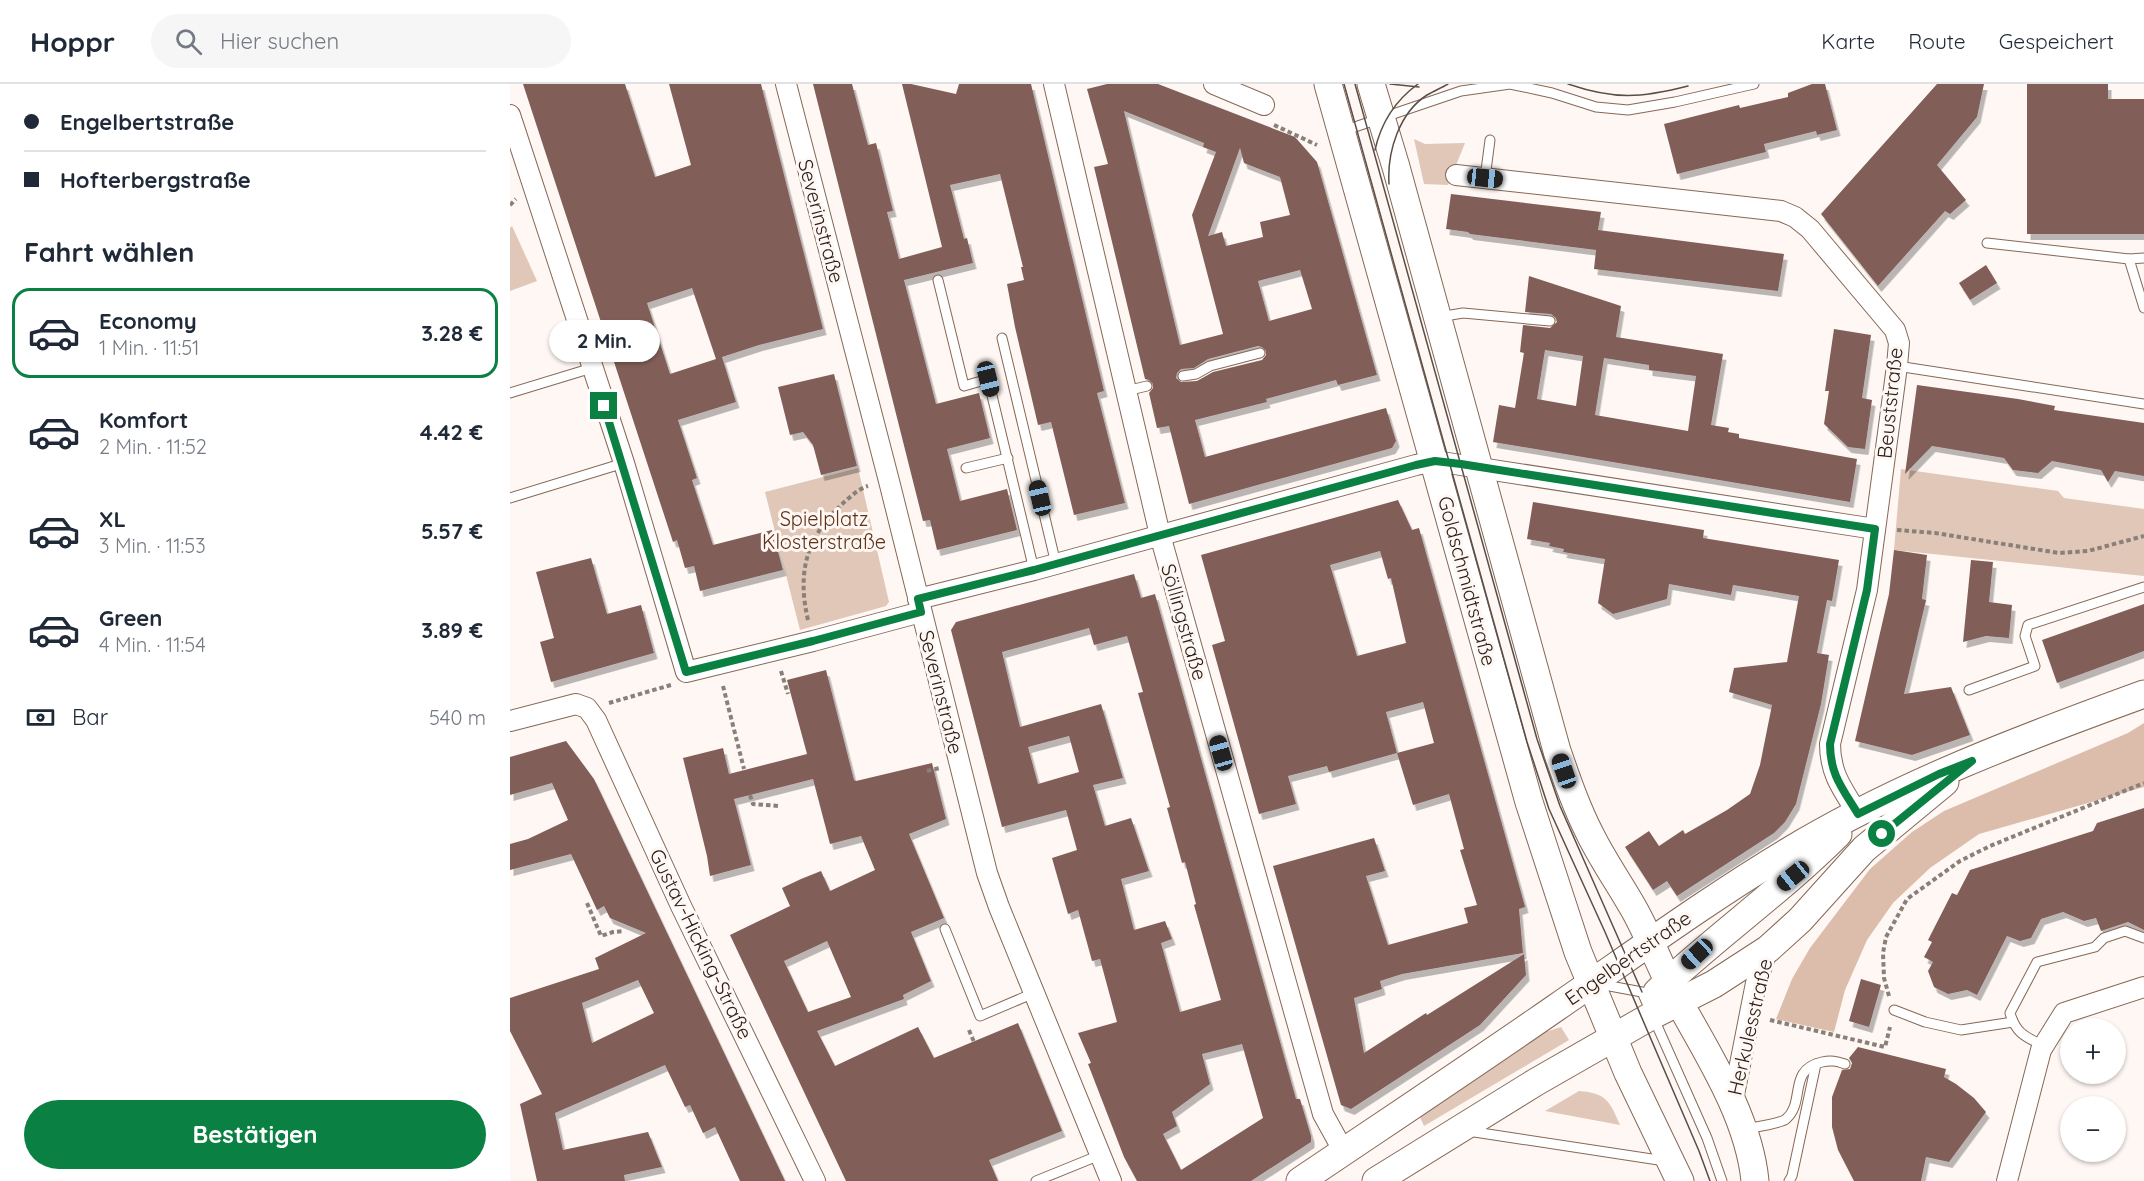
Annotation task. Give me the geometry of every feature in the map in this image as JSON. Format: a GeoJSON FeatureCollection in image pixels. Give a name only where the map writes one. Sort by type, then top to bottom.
{"type":"FeatureCollection","features":[{"type":"Feature","properties":{"kind":"main road","name":"Goldschmidtstraße"},"geometry":{"type":"LineString","coordinates":[[1329,84],[1528,802],[1578,952],[1614,1038]]}},
{"type":"Feature","properties":{"kind":"main road","name":"Goldschmidtstraße"},"geometry":{"type":"LineString","coordinates":[[1371,84],[1554,741],[1571,791],[1591,837],[1636,913],[1673,992]]}},
{"type":"Feature","properties":{"kind":"main road","name":"Engelbertstraße"},"geometry":{"type":"LineString","coordinates":[[1300,1181],[1649,942],[1790,850],[1939,774],[2144,694]]}},
{"type":"Feature","properties":{"kind":"main road","name":"Engelbertstraße"},"geometry":{"type":"LineString","coordinates":[[1376,1181],[1456,1130],[1614,1038],[1673,992],[1714,984],[1768,949],[1800,921],[1864,849],[1972,761]]}},
{"type":"Feature","properties":{"kind":"main road"},"geometry":{"type":"LineString","coordinates":[[1673,992],[1697,954],[1809,863],[1858,814]]}},
{"type":"Feature","properties":{"kind":"main road","name":"Herkulesstraße"},"geometry":{"type":"LineString","coordinates":[[1673,992],[1697,1032],[1738,1117],[1755,1181]]}},
{"type":"Feature","properties":{"kind":"main road"},"geometry":{"type":"LineString","coordinates":[[1614,1038],[1676,1172]]}},
{"type":"Feature","properties":{"kind":"street","name":"Severinstraße"},"geometry":{"type":"LineString","coordinates":[[786,84],[889,481],[987,873],[1111,1181]]}},
{"type":"Feature","properties":{"kind":"street","name":"Söllingstraße"},"geometry":{"type":"LineString","coordinates":[[1054,84],[1160,536],[1323,1114],[1344,1152]]}},
{"type":"Feature","properties":{"kind":"street"},"geometry":{"type":"LineString","coordinates":[[1214,84],[1239,89],[1264,105]]}},
{"type":"Feature","properties":{"kind":"street"},"geometry":{"type":"LineString","coordinates":[[510,115],[624,464],[686,672],[813,641],[1034,570],[1435,461],[1875,529]]}},
{"type":"Feature","properties":{"kind":"street","name":"Beuststraße"},"geometry":{"type":"LineString","coordinates":[[1456,175],[1781,211],[1795,217],[1810,229],[1896,330],[1899,343],[1867,590],[1830,744],[1833,774],[1858,814]]}},
{"type":"Feature","properties":{"kind":"street"},"geometry":{"type":"LineString","coordinates":[[510,721],[562,706],[576,704],[587,708]]}},
{"type":"Feature","properties":{"kind":"street","name":"Gustav-Hicking-Straße"},"geometry":{"type":"LineString","coordinates":[[587,708],[596,720],[681,906],[815,1181]]}},
{"type":"Feature","properties":{"kind":"street","name":"Herkulesstraße"},"geometry":{"type":"LineString","coordinates":[[1738,1117],[1756,983],[1768,949]]}},
{"type":"Feature","properties":{"kind":"street"},"geometry":{"type":"LineString","coordinates":[[2007,1181],[2041,1050],[2064,1013],[2144,987]]}},
{"type":"Feature","properties":{"kind":"lane"},"geometry":{"type":"LineString","coordinates":[[1341,132],[1461,91],[1510,84],[1552,93],[1596,107],[1628,110],[1676,102],[1754,84]]}},
{"type":"Feature","properties":{"kind":"lane"},"geometry":{"type":"LineString","coordinates":[[1485,178],[1490,140]]}},
{"type":"Feature","properties":{"kind":"lane"},"geometry":{"type":"LineString","coordinates":[[1987,243],[2129,259],[2144,258]]}},
{"type":"Feature","properties":{"kind":"lane"},"geometry":{"type":"LineString","coordinates":[[2129,259],[2144,308]]}},
{"type":"Feature","properties":{"kind":"lane"},"geometry":{"type":"LineString","coordinates":[[938,280],[964,386],[988,379],[1034,570]]}},
{"type":"Feature","properties":{"kind":"lane"},"geometry":{"type":"LineString","coordinates":[[1437,317],[1463,313],[1550,321]]}},
{"type":"Feature","properties":{"kind":"lane"},"geometry":{"type":"LineString","coordinates":[[1002,338],[1056,564]]}},
{"type":"Feature","properties":{"kind":"lane"},"geometry":{"type":"LineString","coordinates":[[1183,376],[1196,374],[1210,366],[1260,353]]}},
{"type":"Feature","properties":{"kind":"lane"},"geometry":{"type":"LineString","coordinates":[[1896,366],[2144,404]]}},
{"type":"Feature","properties":{"kind":"lane"},"geometry":{"type":"LineString","coordinates":[[510,393],[592,368]]}},
{"type":"Feature","properties":{"kind":"lane"},"geometry":{"type":"LineString","coordinates":[[1126,391],[1147,386]]}},
{"type":"Feature","properties":{"kind":"lane"},"geometry":{"type":"LineString","coordinates":[[966,468],[1008,458]]}},
{"type":"Feature","properties":{"kind":"lane"},"geometry":{"type":"LineString","coordinates":[[510,498],[624,464]]}},
{"type":"Feature","properties":{"kind":"lane"},"geometry":{"type":"LineString","coordinates":[[1969,690],[2035,666],[2025,636],[2028,625],[2144,587]]}},
{"type":"Feature","properties":{"kind":"lane"},"geometry":{"type":"LineString","coordinates":[[945,929],[980,1016],[1034,993]]}},
{"type":"Feature","properties":{"kind":"lane"},"geometry":{"type":"LineString","coordinates":[[2044,1046],[2021,1034],[2010,1013],[2037,962],[2096,947],[2104,938],[2125,931],[2144,938]]}},
{"type":"Feature","properties":{"kind":"lane"},"geometry":{"type":"LineString","coordinates":[[1590,983],[1642,992],[1707,1138],[1722,1181]]}},
{"type":"Feature","properties":{"kind":"lane"},"geometry":{"type":"LineString","coordinates":[[1894,1010],[1925,1022],[1961,1030],[2013,1022]]}},
{"type":"Feature","properties":{"kind":"lane"},"geometry":{"type":"LineString","coordinates":[[1738,1117],[1785,1120],[1793,1111],[1799,1082],[1805,1070],[1816,1064],[1833,1060],[1845,1064]]}},
{"type":"Feature","properties":{"kind":"lane"},"geometry":{"type":"LineString","coordinates":[[1789,1181],[1816,1064]]}},
{"type":"Feature","properties":{"kind":"lane"},"geometry":{"type":"LineString","coordinates":[[1456,1130],[1676,1172]]}},
{"type":"Feature","properties":{"kind":"lane"},"geometry":{"type":"LineString","coordinates":[[1036,1181],[1100,1155]]}},
{"type":"Feature","properties":{"kind":"path"},"geometry":{"type":"LineString","coordinates":[[1264,105],[1262,120],[1317,145]]}},
{"type":"Feature","properties":{"kind":"path"},"geometry":{"type":"LineString","coordinates":[[813,641],[804,601],[803,580],[809,551],[818,530],[831,515],[862,488],[889,481]]}},
{"type":"Feature","properties":{"kind":"path"},"geometry":{"type":"LineString","coordinates":[[1875,529],[1935,532],[2058,553],[2088,551],[2144,536]]}},
{"type":"Feature","properties":{"kind":"path"},"geometry":{"type":"LineString","coordinates":[[587,708],[680,682],[686,672]]}},
{"type":"Feature","properties":{"kind":"path"},"geometry":{"type":"LineString","coordinates":[[726,697],[744,769]]}},
{"type":"Feature","properties":{"kind":"path"},"geometry":{"type":"LineString","coordinates":[[927,771],[934,770]]}},
{"type":"Feature","properties":{"kind":"path"},"geometry":{"type":"LineString","coordinates":[[1894,1010],[1884,978],[1883,953],[1886,937],[1907,899],[1960,861],[1998,841],[2144,783]]}},
{"type":"Feature","properties":{"kind":"path"},"geometry":{"type":"LineString","coordinates":[[750,795],[753,804],[779,806]]}},
{"type":"Feature","properties":{"kind":"path"},"geometry":{"type":"LineString","coordinates":[[587,903],[602,936],[624,931]]}},
{"type":"Feature","properties":{"kind":"path"},"geometry":{"type":"LineString","coordinates":[[1769,1020],[1885,1047],[1889,1030]]}},
{"type":"Feature","properties":{"kind":"green space"},"geometry":{"type":"Polygon","coordinates":[[[1414,139],[1425,144],[1465,143],[1448,185],[1424,184],[1414,139]]]}},
{"type":"Feature","properties":{"kind":"green space"},"geometry":{"type":"Polygon","coordinates":[[[512,226],[537,281],[510,291],[510,228],[512,226]]]}},
{"type":"Feature","properties":{"kind":"green space","name":"Spielplatz Klosterstraße"},"geometry":{"type":"Polygon","coordinates":[[[858,468],[889,602],[886,606],[800,630],[765,492],[858,468]]]}},
{"type":"Feature","properties":{"kind":"green space"},"geometry":{"type":"Polygon","coordinates":[[[1901,469],[2058,491],[2064,498],[2144,509],[2144,576],[1894,550],[1901,469]]]}},
{"type":"Feature","properties":{"kind":"green space"},"geometry":{"type":"Polygon","coordinates":[[[1561,1027],[1569,1040],[1424,1126],[1420,1117],[1536,1035],[1561,1027]]]}},
{"type":"Feature","properties":{"kind":"green space"},"geometry":{"type":"Polygon","coordinates":[[[1579,1091],[1596,1094],[1606,1100],[1620,1125],[1545,1111],[1579,1091]]]}},
{"type":"Feature","properties":{"kind":"shaded area"},"geometry":{"type":"Polygon","coordinates":[[[2144,723],[2144,787],[1979,834],[1930,868],[1893,903],[1867,940],[1845,990],[1834,1032],[1776,1019],[1792,979],[1810,948],[1870,869],[1912,832],[1944,811],[2128,733],[2144,723]]]}},
{"type":"Feature","properties":{"kind":"building"},"geometry":{"type":"Polygon","coordinates":[[[523,84],[625,84],[655,177],[691,165],[669,84],[761,84],[823,329],[722,357],[736,402],[678,420],[697,478],[692,480],[713,545],[772,530],[783,570],[700,591],[694,566],[685,568],[677,540],[673,542],[523,84]],[[692,288],[647,303],[670,374],[716,359],[692,288]]]}},
{"type":"Feature","properties":{"kind":"building"},"geometry":{"type":"Polygon","coordinates":[[[813,84],[852,84],[868,145],[876,143],[893,211],[887,212],[899,259],[942,247],[902,84],[956,94],[959,84],[1031,84],[1104,391],[1097,393],[1125,503],[1074,515],[1051,422],[1038,425],[1015,327],[1007,284],[1024,280],[1021,267],[1023,267],[1000,174],[950,185],[964,239],[967,238],[973,263],[904,280],[936,404],[979,393],[990,438],[947,449],[960,501],[1007,489],[1017,530],[937,550],[930,520],[923,521],[813,84]]]}},
{"type":"Feature","properties":{"kind":"building"},"geometry":{"type":"Polygon","coordinates":[[[1107,84],[1158,84],[1295,137],[1317,162],[1377,375],[1338,385],[1336,380],[1266,399],[1267,402],[1195,420],[1205,457],[1386,408],[1396,441],[1392,448],[1189,504],[1169,426],[1157,428],[1149,393],[1153,384],[1145,379],[1094,167],[1108,164],[1087,89],[1107,84]],[[1124,111],[1180,345],[1223,334],[1192,215],[1216,152],[1203,147],[1204,143],[1124,111]],[[1240,148],[1208,236],[1222,232],[1226,246],[1263,237],[1260,222],[1290,215],[1280,177],[1244,163],[1240,148]],[[1300,270],[1258,281],[1269,321],[1312,309],[1300,270]],[[1258,346],[1208,359],[1194,368],[1181,369],[1176,378],[1181,382],[1197,381],[1213,372],[1262,360],[1266,351],[1258,346]]]}},
{"type":"Feature","properties":{"kind":"building"},"geometry":{"type":"Polygon","coordinates":[[[1812,84],[1825,84],[1837,130],[1817,135],[1816,131],[1764,144],[1766,152],[1677,174],[1664,124],[1739,105],[1740,108],[1788,97],[1788,93],[1812,84]]]}},
{"type":"Feature","properties":{"kind":"building"},"geometry":{"type":"Polygon","coordinates":[[[1937,84],[1984,84],[1977,117],[1937,165],[1966,200],[1950,214],[1945,211],[1878,286],[1821,214],[1937,84]]]}},
{"type":"Feature","properties":{"kind":"building"},"geometry":{"type":"Polygon","coordinates":[[[2027,84],[2108,84],[2108,99],[2144,99],[2144,234],[2027,234],[2027,84]]]}},
{"type":"Feature","properties":{"kind":"building"},"geometry":{"type":"Polygon","coordinates":[[[1451,194],[1601,212],[1598,230],[1784,254],[1778,291],[1594,269],[1596,250],[1446,229],[1451,194]]]}},
{"type":"Feature","properties":{"kind":"building"},"geometry":{"type":"Polygon","coordinates":[[[1986,265],[1997,283],[1970,300],[1959,283],[1986,265]]]}},
{"type":"Feature","properties":{"kind":"building"},"geometry":{"type":"Polygon","coordinates":[[[1529,276],[1621,306],[1616,337],[1723,354],[1711,425],[1729,428],[1728,432],[1739,434],[1739,438],[1857,459],[1850,502],[1493,442],[1499,405],[1515,408],[1524,353],[1520,352],[1523,325],[1550,328],[1557,322],[1551,314],[1525,312],[1529,276]],[[1545,350],[1537,399],[1576,406],[1583,356],[1545,350]],[[1604,358],[1595,415],[1688,431],[1696,376],[1649,370],[1649,365],[1604,358]]]}},
{"type":"Feature","properties":{"kind":"building"},"geometry":{"type":"Polygon","coordinates":[[[1834,329],[1871,335],[1862,398],[1872,400],[1865,449],[1848,447],[1824,424],[1829,391],[1825,391],[1834,329]]]}},
{"type":"Feature","properties":{"kind":"building"},"geometry":{"type":"Polygon","coordinates":[[[834,374],[857,466],[821,475],[813,445],[803,432],[790,435],[778,387],[834,374]]]}},
{"type":"Feature","properties":{"kind":"building"},"geometry":{"type":"Polygon","coordinates":[[[1917,385],[2018,399],[2055,406],[2054,410],[2144,423],[2144,476],[2115,471],[2108,482],[2101,470],[2052,461],[2038,473],[2013,470],[2004,458],[1932,446],[1905,474],[1917,385]]]}},
{"type":"Feature","properties":{"kind":"building"},"geometry":{"type":"Polygon","coordinates":[[[1398,500],[1412,530],[1419,528],[1525,907],[1519,909],[1523,953],[1402,974],[1380,981],[1382,989],[1354,998],[1364,1053],[1524,954],[1526,975],[1480,1025],[1351,1109],[1341,1105],[1273,866],[1374,838],[1385,871],[1366,876],[1388,945],[1468,923],[1464,908],[1477,905],[1460,850],[1464,849],[1449,794],[1413,805],[1397,753],[1329,772],[1327,766],[1288,776],[1296,804],[1259,814],[1212,645],[1225,641],[1201,555],[1398,500]],[[1380,551],[1330,565],[1357,656],[1406,643],[1391,578],[1388,579],[1380,551]],[[1423,702],[1386,712],[1397,753],[1434,743],[1423,702]]]}},
{"type":"Feature","properties":{"kind":"building"},"geometry":{"type":"Polygon","coordinates":[[[1533,502],[1704,530],[1703,538],[1839,560],[1832,601],[1827,600],[1817,653],[1829,655],[1821,704],[1796,804],[1785,822],[1774,833],[1677,896],[1667,881],[1653,890],[1625,847],[1649,831],[1659,846],[1683,830],[1685,834],[1727,810],[1750,794],[1760,765],[1772,705],[1729,692],[1734,668],[1787,662],[1799,596],[1733,585],[1731,595],[1669,584],[1667,599],[1613,614],[1598,603],[1605,559],[1563,552],[1564,549],[1549,546],[1550,543],[1527,539],[1533,502]]]}},
{"type":"Feature","properties":{"kind":"building"},"geometry":{"type":"Polygon","coordinates":[[[1894,550],[1927,555],[1922,599],[1926,600],[1904,694],[1951,687],[1970,735],[1912,755],[1855,741],[1889,594],[1894,550]]]}},
{"type":"Feature","properties":{"kind":"building"},"geometry":{"type":"Polygon","coordinates":[[[591,558],[607,614],[641,605],[654,653],[551,682],[540,642],[554,638],[536,572],[591,558]]]}},
{"type":"Feature","properties":{"kind":"building"},"geometry":{"type":"Polygon","coordinates":[[[1971,560],[1993,562],[1989,602],[2012,605],[2009,638],[1986,636],[1963,642],[1971,560]]]}},
{"type":"Feature","properties":{"kind":"building"},"geometry":{"type":"Polygon","coordinates":[[[1134,574],[1141,598],[1155,594],[1296,1099],[1300,1099],[1311,1136],[1311,1142],[1251,1181],[1137,1181],[1124,1157],[1078,1033],[1117,1022],[1100,959],[1092,961],[1078,910],[1068,914],[1052,858],[1077,850],[1066,810],[1002,827],[951,630],[956,622],[1134,574]],[[1089,628],[1002,652],[1020,727],[1101,704],[1123,778],[1093,785],[1105,826],[1131,818],[1149,871],[1121,879],[1134,930],[1165,921],[1172,939],[1161,943],[1180,1012],[1221,1000],[1194,905],[1196,904],[1185,862],[1182,863],[1167,808],[1170,807],[1138,693],[1143,692],[1127,636],[1094,645],[1089,628]],[[1069,736],[1028,747],[1038,784],[1079,772],[1069,736]],[[1242,1044],[1202,1054],[1210,1084],[1172,1112],[1177,1126],[1163,1134],[1181,1170],[1263,1118],[1242,1044]]]}},
{"type":"Feature","properties":{"kind":"building"},"geometry":{"type":"Polygon","coordinates":[[[2144,604],[2144,651],[2057,683],[2042,640],[2144,604]]]}},
{"type":"Feature","properties":{"kind":"building"},"geometry":{"type":"Polygon","coordinates":[[[826,670],[854,780],[932,763],[946,819],[909,834],[944,918],[911,932],[931,981],[903,995],[904,999],[817,1031],[835,1066],[918,1027],[934,1058],[1018,1023],[1062,1131],[989,1160],[998,1181],[846,1181],[730,935],[790,906],[782,888],[801,879],[821,871],[830,891],[875,870],[861,836],[830,844],[813,779],[734,799],[751,865],[710,876],[683,758],[723,748],[729,774],[807,754],[787,680],[826,670]],[[827,941],[784,961],[808,1012],[851,997],[827,941]]]}},
{"type":"Feature","properties":{"kind":"building"},"geometry":{"type":"Polygon","coordinates":[[[566,741],[594,779],[785,1181],[740,1181],[715,1127],[703,1133],[690,1105],[685,1107],[665,1065],[555,1113],[563,1150],[648,1132],[662,1167],[624,1175],[625,1181],[537,1181],[520,1104],[542,1094],[510,1031],[510,998],[599,969],[595,958],[646,933],[610,918],[604,906],[597,910],[571,854],[510,870],[510,844],[528,839],[568,820],[552,783],[510,795],[510,757],[566,741]],[[638,980],[582,1003],[592,1043],[654,1013],[638,980]]]}},
{"type":"Feature","properties":{"kind":"building"},"geometry":{"type":"Polygon","coordinates":[[[2144,808],[2144,930],[2128,922],[2101,931],[2096,918],[2084,921],[2063,912],[2041,919],[2031,938],[2020,941],[2007,936],[1977,995],[1967,990],[1948,994],[1934,987],[1928,971],[1933,962],[1924,957],[1932,942],[1928,940],[1952,893],[1957,895],[1970,870],[2093,831],[2097,823],[2144,808]]]}},
{"type":"Feature","properties":{"kind":"building"},"geometry":{"type":"Polygon","coordinates":[[[1861,979],[1881,985],[1869,1027],[1849,1021],[1861,979]]]}},
{"type":"Feature","properties":{"kind":"building"},"geometry":{"type":"Polygon","coordinates":[[[1858,1047],[1946,1069],[1944,1077],[1974,1098],[1986,1112],[1949,1162],[1926,1157],[1921,1181],[1854,1181],[1838,1150],[1832,1127],[1832,1097],[1842,1070],[1850,1069],[1852,1063],[1849,1058],[1858,1047]]]}},
{"type":"Feature","properties":{"kind":"tram line"},"geometry":{"type":"LineString","coordinates":[[1344,84],[1527,742],[1549,809],[1605,932],[1710,1181]]}},
{"type":"Feature","properties":{"kind":"tram line"},"geometry":{"type":"LineString","coordinates":[[1355,84],[1537,739],[1560,806],[1642,992]]}},
{"type":"Feature","properties":{"kind":"tram line"},"geometry":{"type":"LineString","coordinates":[[1390,84],[1419,87]]}},
{"type":"Feature","properties":{"kind":"tram line"},"geometry":{"type":"LineString","coordinates":[[1375,150],[1390,113],[1418,84]]}},
{"type":"Feature","properties":{"kind":"tram line"},"geometry":{"type":"LineString","coordinates":[[1389,184],[1390,159],[1402,123],[1417,103],[1448,84]]}},
{"type":"Feature","properties":{"kind":"tram line"},"geometry":{"type":"LineString","coordinates":[[1568,84],[1600,93],[1628,96],[1688,86]]}},
{"type":"Feature","properties":{"kind":"route"},"geometry":{"type":"LineString","coordinates":[[604,406],[624,464],[686,672],[921,612],[918,599],[1034,570],[1435,461],[1875,529],[1867,590],[1830,744],[1833,774],[1858,814],[1939,774],[1972,761],[1882,834]]}}]}
